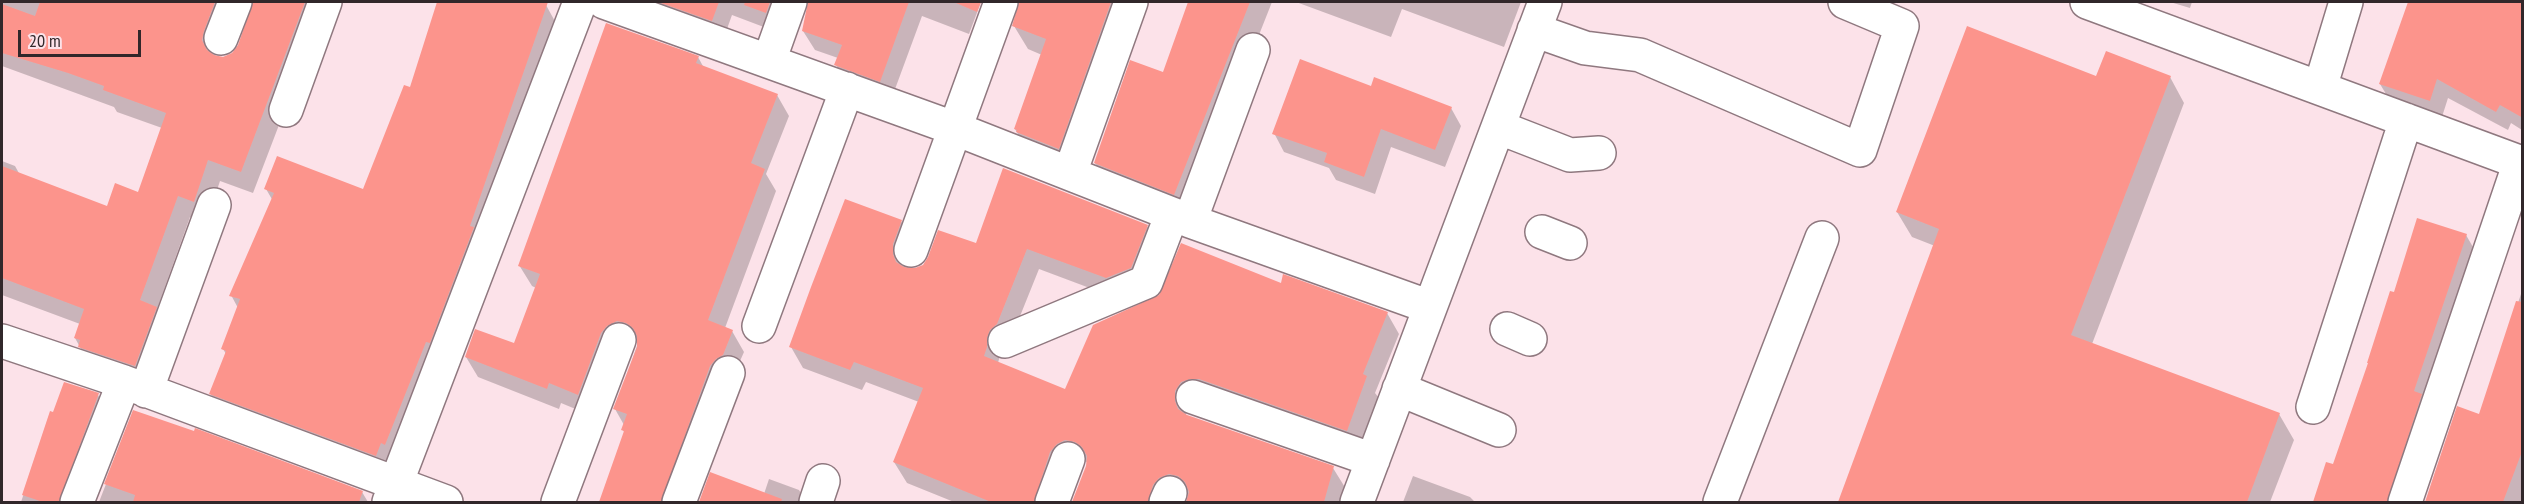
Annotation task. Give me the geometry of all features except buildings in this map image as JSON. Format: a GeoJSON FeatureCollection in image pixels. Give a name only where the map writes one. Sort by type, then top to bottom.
{"type":"FeatureCollection","features":[{"type":"Feature","properties":{"kind":"street"},"geometry":{"type":"LineString","coordinates":[[221,38],[235,2]]}},
{"type":"Feature","properties":{"kind":"street"},"geometry":{"type":"LineString","coordinates":[[286,110],[325,2]]}},
{"type":"Feature","properties":{"kind":"street"},"geometry":{"type":"LineString","coordinates":[[393,493],[580,2]]}},
{"type":"Feature","properties":{"kind":"street"},"geometry":{"type":"LineString","coordinates":[[604,2],[956,129],[1181,217],[1430,307]]}},
{"type":"Feature","properties":{"kind":"street"},"geometry":{"type":"LineString","coordinates":[[769,61],[790,2]]}},
{"type":"Feature","properties":{"kind":"street"},"geometry":{"type":"LineString","coordinates":[[911,250],[1001,2]]}},
{"type":"Feature","properties":{"kind":"street"},"geometry":{"type":"LineString","coordinates":[[1070,173],[1131,2]]}},
{"type":"Feature","properties":{"kind":"street"},"geometry":{"type":"LineString","coordinates":[[1357,502],[1540,16],[1585,48],[1640,55],[1860,150],[1902,26],[1845,2]]}},
{"type":"Feature","properties":{"kind":"street"},"geometry":{"type":"LineString","coordinates":[[2087,2],[2521,163],[2405,502]]}},
{"type":"Feature","properties":{"kind":"street"},"geometry":{"type":"LineString","coordinates":[[2320,88],[2346,2]]}},
{"type":"Feature","properties":{"kind":"street"},"geometry":{"type":"LineString","coordinates":[[1005,341],[1146,282],[1181,217],[1252,50]]}},
{"type":"Feature","properties":{"kind":"street"},"geometry":{"type":"LineString","coordinates":[[759,326],[847,89]]}},
{"type":"Feature","properties":{"kind":"street"},"geometry":{"type":"LineString","coordinates":[[2313,407],[2406,120]]}},
{"type":"Feature","properties":{"kind":"street"},"geometry":{"type":"LineString","coordinates":[[1498,127],[1577,161]]}},
{"type":"Feature","properties":{"kind":"street"},"geometry":{"type":"LineString","coordinates":[[77,502],[135,387],[214,205]]}},
{"type":"Feature","properties":{"kind":"street"},"geometry":{"type":"LineString","coordinates":[[1720,502],[1742,424],[1780,323],[1822,238]]}},
{"type":"Feature","properties":{"kind":"street"},"geometry":{"type":"LineString","coordinates":[[558,502],[619,340]]}},
{"type":"Feature","properties":{"kind":"street"},"geometry":{"type":"LineString","coordinates":[[2,341],[135,387],[393,493],[446,502]]}},
{"type":"Feature","properties":{"kind":"street"},"geometry":{"type":"LineString","coordinates":[[680,502],[728,373]]}},
{"type":"Feature","properties":{"kind":"street"},"geometry":{"type":"LineString","coordinates":[[1399,389],[1484,418]]}},
{"type":"Feature","properties":{"kind":"street"},"geometry":{"type":"LineString","coordinates":[[1193,397],[1373,460]]}},
{"type":"Feature","properties":{"kind":"street"},"geometry":{"type":"LineString","coordinates":[[1052,502],[1068,459]]}}]}
